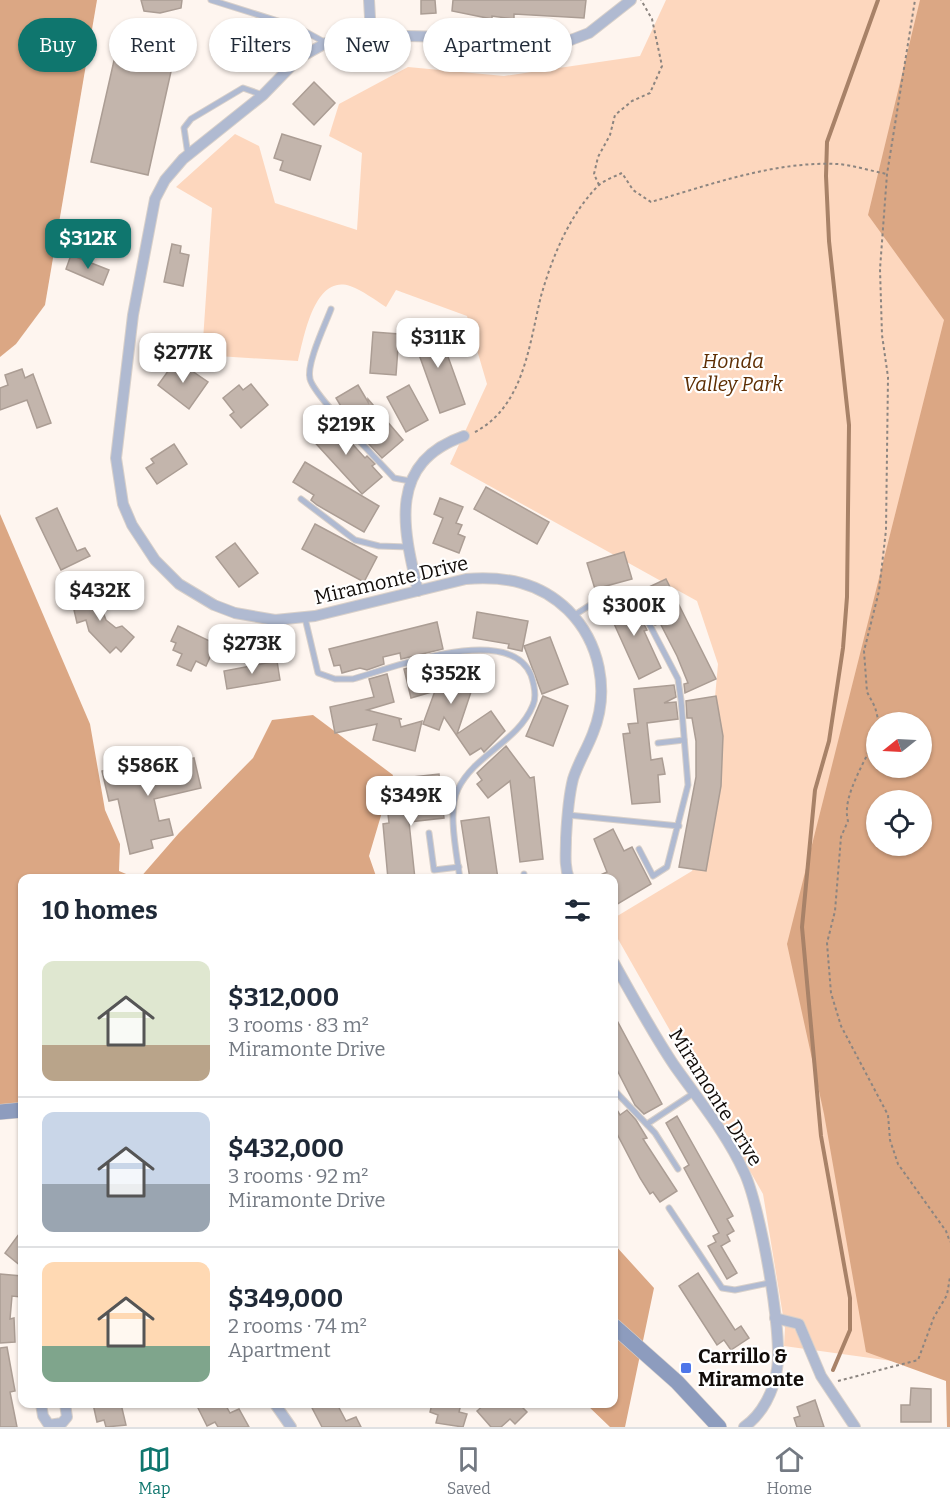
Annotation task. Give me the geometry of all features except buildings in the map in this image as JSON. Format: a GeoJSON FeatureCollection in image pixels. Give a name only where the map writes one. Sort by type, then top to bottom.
{"type":"FeatureCollection","features":[{"type":"Feature","properties":{"kind":"main road"},"geometry":{"type":"LineString","coordinates":[[0,1112],[18,1110]]}},
{"type":"Feature","properties":{"kind":"main road"},"geometry":{"type":"LineString","coordinates":[[618,1330],[677,1382],[719,1427]]}},
{"type":"Feature","properties":{"kind":"street"},"geometry":{"type":"LineString","coordinates":[[369,0],[370,18]]}},
{"type":"Feature","properties":{"kind":"street","name":"Miramonte Drive"},"geometry":{"type":"LineString","coordinates":[[411,36],[563,43],[590,33],[631,0]]}},
{"type":"Feature","properties":{"kind":"street","name":"Miramonte Drive"},"geometry":{"type":"LineString","coordinates":[[324,44],[299,58],[263,95],[188,155],[173,169],[158,193],[140,275],[116,441],[118,481],[123,504],[136,533],[155,560],[179,584],[198,597],[235,613],[258,618],[305,618],[466,579],[506,578],[549,595],[583,628],[597,656],[602,687],[598,718],[573,779],[568,815],[565,867],[567,874]]}},
{"type":"Feature","properties":{"kind":"street"},"geometry":{"type":"LineString","coordinates":[[418,591],[408,547],[405,508],[410,480],[429,454],[447,442],[464,436]]}},
{"type":"Feature","properties":{"kind":"street","name":"Miramonte Drive"},"geometry":{"type":"LineString","coordinates":[[618,970],[659,1042],[744,1171],[756,1209],[775,1318],[778,1358],[773,1386],[763,1407],[744,1427]]}},
{"type":"Feature","properties":{"kind":"street"},"geometry":{"type":"LineString","coordinates":[[775,1318],[800,1324],[826,1384],[855,1427]]}},
{"type":"Feature","properties":{"kind":"street"},"geometry":{"type":"LineString","coordinates":[[42,1408],[43,1416],[49,1425],[62,1423],[67,1417],[66,1408]]}},
{"type":"Feature","properties":{"kind":"street"},"geometry":{"type":"LineString","coordinates":[[278,1408],[291,1427]]}},
{"type":"Feature","properties":{"kind":"lane"},"geometry":{"type":"LineString","coordinates":[[211,0],[297,27],[324,42]]}},
{"type":"Feature","properties":{"kind":"lane"},"geometry":{"type":"LineString","coordinates":[[188,155],[184,128],[191,119],[243,87],[263,95]]}},
{"type":"Feature","properties":{"kind":"lane"},"geometry":{"type":"LineString","coordinates":[[331,309],[311,362],[310,380],[323,399],[394,478],[410,480]]}},
{"type":"Feature","properties":{"kind":"lane"},"geometry":{"type":"LineString","coordinates":[[301,499],[355,540],[379,546],[408,547]]}},
{"type":"Feature","properties":{"kind":"lane"},"geometry":{"type":"LineString","coordinates":[[573,616],[609,594],[620,590],[633,593],[678,679],[688,785],[679,826],[667,867],[653,876],[639,849]]}},
{"type":"Feature","properties":{"kind":"lane"},"geometry":{"type":"LineString","coordinates":[[305,618],[318,673],[335,679],[353,679],[468,650],[488,649],[512,656],[528,667],[535,685],[534,704],[519,729],[469,772],[456,791],[453,819],[460,874]]}},
{"type":"Feature","properties":{"kind":"lane"},"geometry":{"type":"LineString","coordinates":[[658,742],[684,740]]}},
{"type":"Feature","properties":{"kind":"lane"},"geometry":{"type":"LineString","coordinates":[[568,815],[679,826]]}},
{"type":"Feature","properties":{"kind":"lane"},"geometry":{"type":"LineString","coordinates":[[429,833],[434,874]]}},
{"type":"Feature","properties":{"kind":"lane"},"geometry":{"type":"LineString","coordinates":[[434,870],[459,867]]}},
{"type":"Feature","properties":{"kind":"lane"},"geometry":{"type":"LineString","coordinates":[[647,1124],[694,1093]]}},
{"type":"Feature","properties":{"kind":"lane"},"geometry":{"type":"LineString","coordinates":[[618,1096],[632,1107],[647,1124],[678,1169]]}},
{"type":"Feature","properties":{"kind":"lane"},"geometry":{"type":"LineString","coordinates":[[669,1208],[722,1288],[735,1290],[769,1283]]}},
{"type":"Feature","properties":{"kind":"path"},"geometry":{"type":"LineString","coordinates":[[599,185],[594,174],[598,158],[610,135],[615,115],[632,101],[650,93],[662,66],[652,19],[640,0]]}},
{"type":"Feature","properties":{"kind":"path"},"geometry":{"type":"LineString","coordinates":[[876,712],[867,692],[864,651],[879,591],[886,530],[888,377],[882,335],[880,269],[886,174],[915,0]]}},
{"type":"Feature","properties":{"kind":"path"},"geometry":{"type":"LineString","coordinates":[[464,436],[493,423],[513,395],[529,354],[542,295],[567,228],[599,185],[622,173],[633,190],[651,202],[742,177],[818,165],[834,164],[886,174]]}},
{"type":"Feature","properties":{"kind":"path"},"geometry":{"type":"LineString","coordinates":[[866,761],[856,777],[846,812],[848,821],[841,837],[835,910],[827,943],[831,993],[841,1026],[870,1077],[888,1115],[890,1140],[898,1164],[946,1231],[950,1242]]}},
{"type":"Feature","properties":{"kind":"path"},"geometry":{"type":"LineString","coordinates":[[826,1384],[866,1376],[918,1360],[934,1317],[947,1295],[950,1277]]}},
{"type":"Feature","properties":{"kind":"green space","name":"Honda Valley Park"},"geometry":{"type":"Polygon","coordinates":[[[666,0],[950,0],[950,1369],[784,1346],[785,1328],[763,1194],[618,939],[618,916],[692,871],[701,852],[718,664],[697,601],[450,464],[487,384],[467,316],[396,290],[386,307],[355,288],[338,285],[328,289],[319,298],[308,324],[298,361],[202,355],[212,208],[176,187],[235,134],[259,146],[275,203],[357,230],[362,153],[329,136],[339,104],[399,72],[411,72],[411,67],[423,68],[423,72],[461,72],[504,76],[531,72],[572,72],[572,66],[640,56],[666,0]]]}},
{"type":"Feature","properties":{"kind":"shaded area"},"geometry":{"type":"Polygon","coordinates":[[[0,0],[97,0],[94,18],[18,18],[18,72],[85,72],[45,305],[16,344],[0,357],[0,0]]]}},
{"type":"Feature","properties":{"kind":"shaded area"},"geometry":{"type":"Polygon","coordinates":[[[920,0],[950,0],[950,1427],[947,1427],[946,1381],[866,1352],[824,1114],[787,944],[944,320],[868,215],[920,0]]]}},
{"type":"Feature","properties":{"kind":"shaded area"},"geometry":{"type":"Polygon","coordinates":[[[0,514],[90,724],[105,810],[120,844],[119,871],[126,874],[18,874],[18,1111],[0,1112],[0,514]]]}},
{"type":"Feature","properties":{"kind":"shaded area"},"geometry":{"type":"Polygon","coordinates":[[[313,715],[393,775],[369,856],[375,874],[143,874],[179,833],[253,758],[272,720],[313,715]]]}},
{"type":"Feature","properties":{"kind":"shaded area"},"geometry":{"type":"Polygon","coordinates":[[[618,1248],[654,1288],[625,1427],[610,1427],[590,1408],[618,1408],[618,1248]]]}},
{"type":"Feature","properties":{"kind":"waterway"},"geometry":{"type":"LineString","coordinates":[[833,1370],[850,1330],[850,1298],[821,1136],[802,927],[815,790],[829,741],[843,648],[847,597],[849,425],[829,241],[827,142],[878,0]]}},
{"type":"Feature","properties":{"kind":"place","name":"Carrillo & Miramonte"},"geometry":{"type":"Point","coordinates":[686,1368]}}]}
